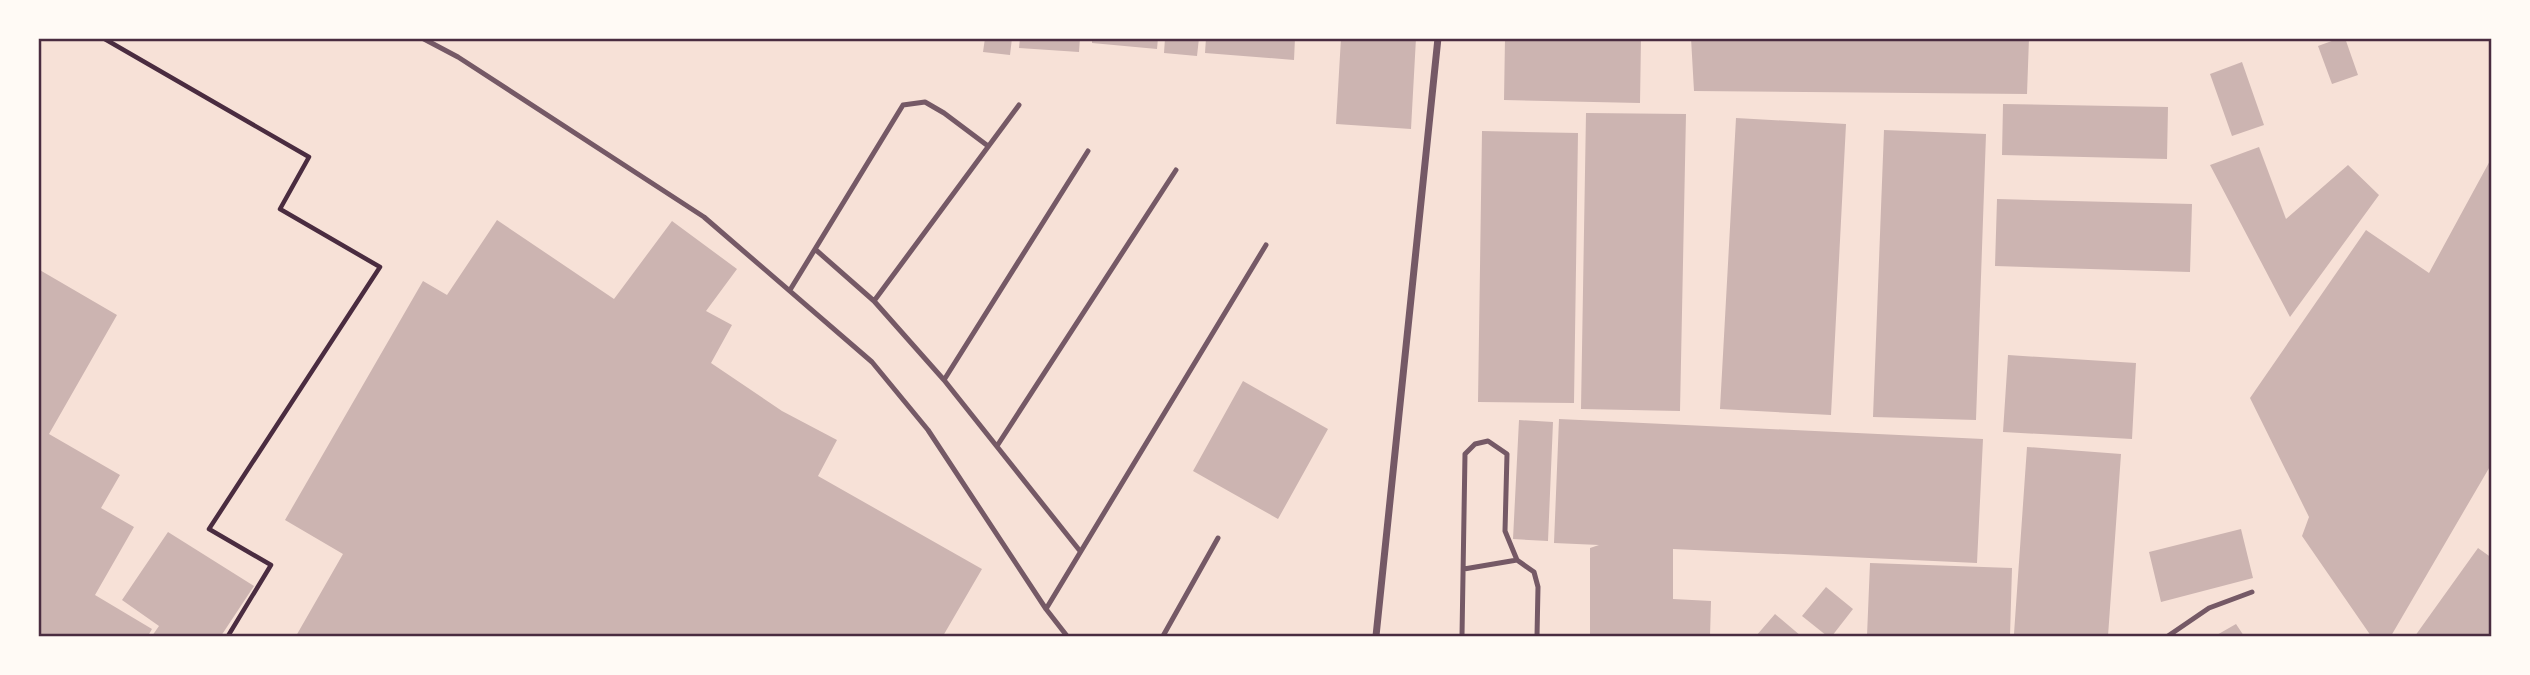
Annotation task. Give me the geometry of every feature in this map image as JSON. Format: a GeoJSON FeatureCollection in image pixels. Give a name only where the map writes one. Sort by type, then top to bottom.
{"type":"FeatureCollection","features":[{"type":"Feature","properties":{"kind":"street"},"geometry":{"type":"LineString","coordinates":[[1377,636],[1437,38]]}},
{"type":"Feature","properties":{"kind":"lane"},"geometry":{"type":"LineString","coordinates":[[422,38],[458,57],[704,217],[872,362],[928,430],[1046,609],[1067,636]]}},
{"type":"Feature","properties":{"kind":"lane"},"geometry":{"type":"LineString","coordinates":[[790,289],[903,105],[925,102],[988,146]]}},
{"type":"Feature","properties":{"kind":"lane"},"geometry":{"type":"LineString","coordinates":[[874,301],[1018,105]]}},
{"type":"Feature","properties":{"kind":"lane"},"geometry":{"type":"LineString","coordinates":[[943,380],[1088,151]]}},
{"type":"Feature","properties":{"kind":"lane"},"geometry":{"type":"LineString","coordinates":[[997,446],[1176,170]]}},
{"type":"Feature","properties":{"kind":"lane"},"geometry":{"type":"LineString","coordinates":[[1046,609],[1266,245]]}},
{"type":"Feature","properties":{"kind":"lane"},"geometry":{"type":"LineString","coordinates":[[816,250],[874,301],[943,380],[1080,551]]}},
{"type":"Feature","properties":{"kind":"lane"},"geometry":{"type":"LineString","coordinates":[[1462,636],[1465,454],[1475,444],[1488,441],[1507,454],[1505,531],[1517,560],[1534,572],[1538,587],[1536,636]]}},
{"type":"Feature","properties":{"kind":"lane"},"geometry":{"type":"LineString","coordinates":[[1163,636],[1218,538]]}},
{"type":"Feature","properties":{"kind":"lane"},"geometry":{"type":"LineString","coordinates":[[1464,569],[1517,560]]}},
{"type":"Feature","properties":{"kind":"lane"},"geometry":{"type":"LineString","coordinates":[[2168,636],[2209,608],[2252,592]]}},
{"type":"Feature","properties":{"kind":"path"},"geometry":{"type":"LineString","coordinates":[[103,38],[309,156],[280,209],[380,267],[209,529],[271,565],[228,636]]}},
{"type":"Feature","properties":{"kind":"building"},"geometry":{"type":"Polygon","coordinates":[[[985,38],[1012,38],[1010,55],[983,52],[985,38]]]}},
{"type":"Feature","properties":{"kind":"building"},"geometry":{"type":"Polygon","coordinates":[[[1020,38],[1080,38],[1079,52],[1019,48],[1020,38]]]}},
{"type":"Feature","properties":{"kind":"building"},"geometry":{"type":"Polygon","coordinates":[[[1092,38],[1158,38],[1157,49],[1092,43],[1092,38]]]}},
{"type":"Feature","properties":{"kind":"building"},"geometry":{"type":"Polygon","coordinates":[[[1165,38],[1199,38],[1197,56],[1164,53],[1165,38]]]}},
{"type":"Feature","properties":{"kind":"building"},"geometry":{"type":"Polygon","coordinates":[[[1206,38],[1295,38],[1294,60],[1205,53],[1206,38]]]}},
{"type":"Feature","properties":{"kind":"building"},"geometry":{"type":"Polygon","coordinates":[[[1341,38],[1416,38],[1411,129],[1336,124],[1341,38]]]}},
{"type":"Feature","properties":{"kind":"building"},"geometry":{"type":"Polygon","coordinates":[[[1505,38],[1641,38],[1640,103],[1504,100],[1505,38]]]}},
{"type":"Feature","properties":{"kind":"building"},"geometry":{"type":"Polygon","coordinates":[[[1691,38],[2029,38],[2027,94],[1694,91],[1691,38]]]}},
{"type":"Feature","properties":{"kind":"building"},"geometry":{"type":"Polygon","coordinates":[[[2345,38],[2358,75],[2332,84],[2318,46],[2345,38]]]}},
{"type":"Feature","properties":{"kind":"building"},"geometry":{"type":"Polygon","coordinates":[[[2242,62],[2264,125],[2232,136],[2210,74],[2242,62]]]}},
{"type":"Feature","properties":{"kind":"building"},"geometry":{"type":"Polygon","coordinates":[[[2003,104],[2168,107],[2167,159],[2002,155],[2003,104]]]}},
{"type":"Feature","properties":{"kind":"building"},"geometry":{"type":"Polygon","coordinates":[[[1586,113],[1686,114],[1680,411],[1581,409],[1586,113]]]}},
{"type":"Feature","properties":{"kind":"building"},"geometry":{"type":"Polygon","coordinates":[[[1736,118],[1846,124],[1831,415],[1720,409],[1736,118]]]}},
{"type":"Feature","properties":{"kind":"building"},"geometry":{"type":"Polygon","coordinates":[[[1884,130],[1986,134],[1976,420],[1873,417],[1884,130]]]}},
{"type":"Feature","properties":{"kind":"building"},"geometry":{"type":"Polygon","coordinates":[[[1482,131],[1578,133],[1574,403],[1478,402],[1482,131]]]}},
{"type":"Feature","properties":{"kind":"building"},"geometry":{"type":"Polygon","coordinates":[[[2259,147],[2286,219],[2348,165],[2379,195],[2290,317],[2210,165],[2259,147]]]}},
{"type":"Feature","properties":{"kind":"building"},"geometry":{"type":"Polygon","coordinates":[[[2492,157],[2492,463],[2391,636],[2371,636],[2302,536],[2309,517],[2250,398],[2366,230],[2429,273],[2492,157]]]}},
{"type":"Feature","properties":{"kind":"building"},"geometry":{"type":"Polygon","coordinates":[[[1997,199],[2192,204],[2190,272],[1995,266],[1997,199]]]}},
{"type":"Feature","properties":{"kind":"building"},"geometry":{"type":"Polygon","coordinates":[[[497,220],[614,299],[672,221],[737,269],[706,311],[732,325],[711,363],[782,411],[837,440],[818,476],[982,569],[943,636],[296,636],[343,554],[285,520],[423,281],[447,295],[497,220]]]}},
{"type":"Feature","properties":{"kind":"building"},"geometry":{"type":"Polygon","coordinates":[[[38,269],[117,315],[49,434],[120,475],[101,508],[134,527],[95,595],[152,629],[148,636],[38,636],[38,269]]]}},
{"type":"Feature","properties":{"kind":"building"},"geometry":{"type":"Polygon","coordinates":[[[2008,355],[2136,363],[2132,439],[2003,432],[2008,355]]]}},
{"type":"Feature","properties":{"kind":"building"},"geometry":{"type":"Polygon","coordinates":[[[1243,381],[1328,429],[1278,519],[1193,471],[1243,381]]]}},
{"type":"Feature","properties":{"kind":"building"},"geometry":{"type":"Polygon","coordinates":[[[1559,419],[1983,439],[1977,563],[1673,549],[1673,599],[1711,601],[1710,636],[1590,636],[1590,548],[1599,545],[1554,543],[1559,419]]]}},
{"type":"Feature","properties":{"kind":"building"},"geometry":{"type":"Polygon","coordinates":[[[1519,420],[1553,422],[1548,541],[1513,539],[1519,420]]]}},
{"type":"Feature","properties":{"kind":"building"},"geometry":{"type":"Polygon","coordinates":[[[2027,447],[2121,454],[2108,636],[2014,634],[2027,447]]]}},
{"type":"Feature","properties":{"kind":"building"},"geometry":{"type":"Polygon","coordinates":[[[2241,529],[2253,578],[2161,602],[2149,552],[2241,529]]]}},
{"type":"Feature","properties":{"kind":"building"},"geometry":{"type":"Polygon","coordinates":[[[168,532],[254,586],[221,636],[152,636],[159,626],[122,600],[168,532]]]}},
{"type":"Feature","properties":{"kind":"building"},"geometry":{"type":"Polygon","coordinates":[[[2478,548],[2492,558],[2492,636],[2415,636],[2478,548]]]}},
{"type":"Feature","properties":{"kind":"building"},"geometry":{"type":"Polygon","coordinates":[[[1870,563],[2012,568],[2010,636],[1867,636],[1870,563]]]}},
{"type":"Feature","properties":{"kind":"building"},"geometry":{"type":"Polygon","coordinates":[[[1826,587],[1853,609],[1832,636],[1827,636],[1802,616],[1826,587]]]}},
{"type":"Feature","properties":{"kind":"building"},"geometry":{"type":"Polygon","coordinates":[[[1775,614],[1801,636],[1756,636],[1775,614]]]}},
{"type":"Feature","properties":{"kind":"building"},"geometry":{"type":"Polygon","coordinates":[[[2236,624],[2244,636],[2215,636],[2236,624]]]}}]}
